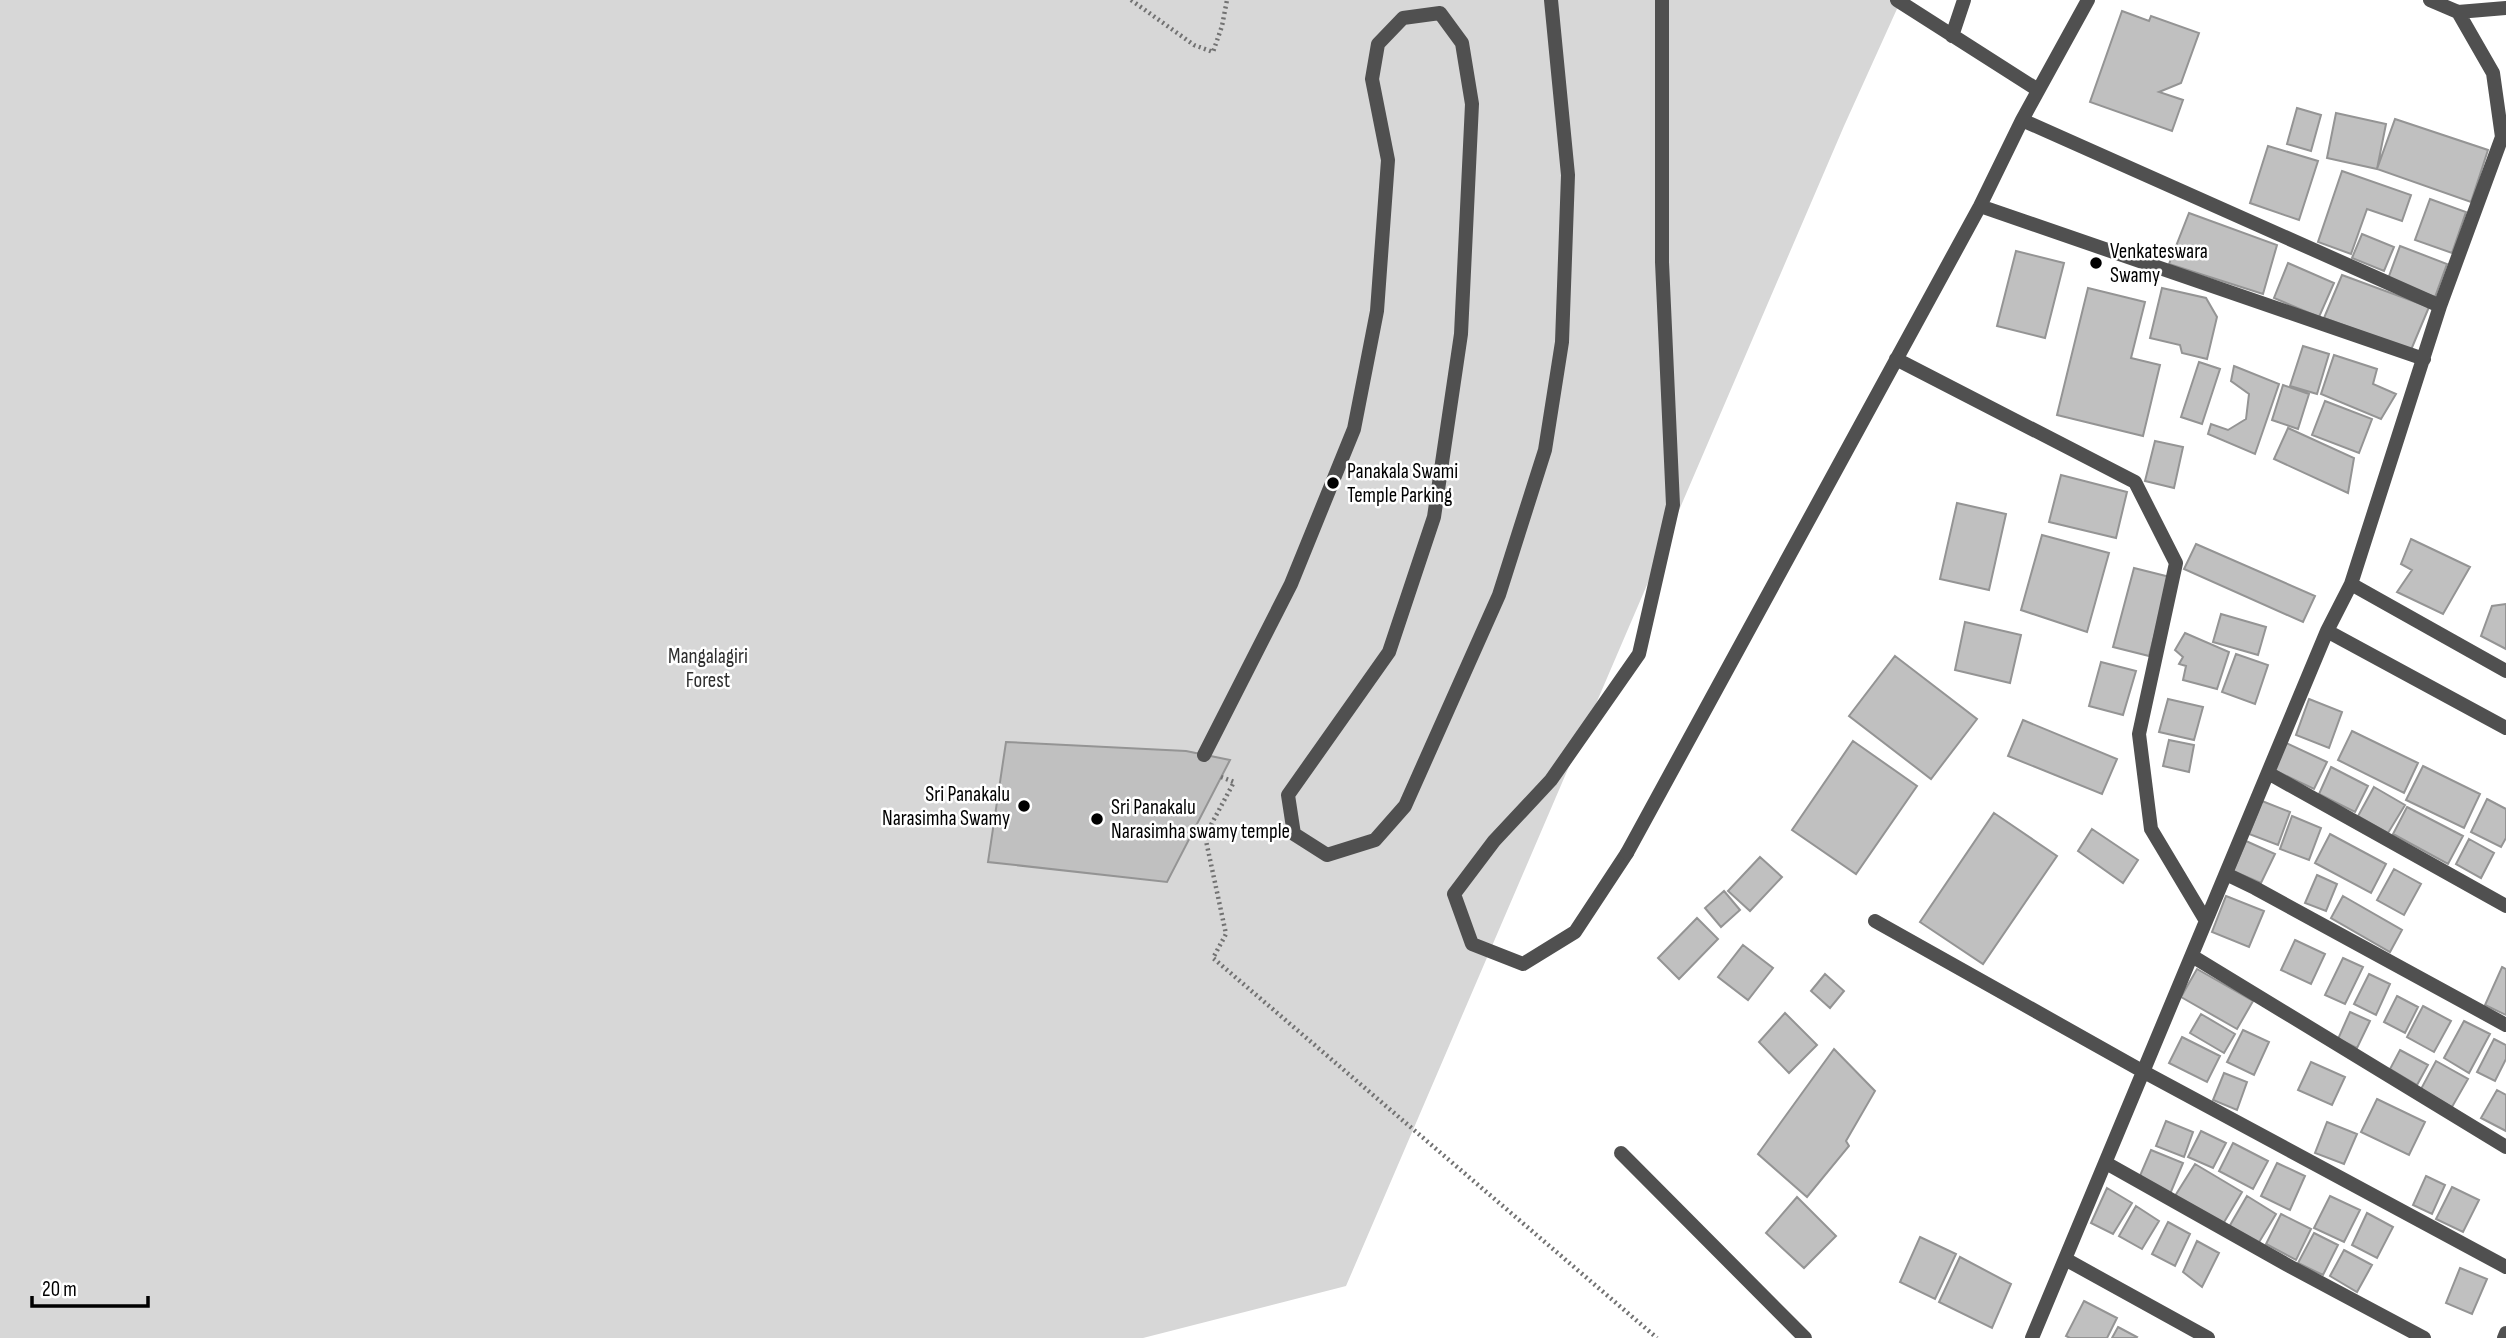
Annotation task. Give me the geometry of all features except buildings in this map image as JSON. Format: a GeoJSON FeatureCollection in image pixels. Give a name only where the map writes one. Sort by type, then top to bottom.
{"type":"FeatureCollection","features":[{"type":"Feature","properties":{"kind":"street"},"geometry":{"type":"LineString","coordinates":[[1204,755],[1291,583],[1354,429],[1377,311],[1388,160],[1372,79],[1378,44],[1403,18],[1440,13],[1462,43],[1472,104],[1461,334],[1434,517],[1389,652],[1288,795],[1294,834],[1327,855],[1375,840],[1405,806],[1499,595],[1545,450],[1562,342],[1568,175],[1552,0]]}},
{"type":"Feature","properties":{"kind":"street"},"geometry":{"type":"LineString","coordinates":[[1662,0],[1662,262],[1673,505],[1639,654],[1551,780],[1494,841],[1454,894],[1472,944],[1523,964],[1575,932],[1628,853],[1980,206],[2022,120],[2088,0]]}},
{"type":"Feature","properties":{"kind":"street"},"geometry":{"type":"LineString","coordinates":[[1897,0],[2038,90]]}},
{"type":"Feature","properties":{"kind":"street"},"geometry":{"type":"LineString","coordinates":[[1952,36],[1964,0]]}},
{"type":"Feature","properties":{"kind":"street"},"geometry":{"type":"LineString","coordinates":[[2430,0],[2458,12],[2506,8]]}},
{"type":"Feature","properties":{"kind":"street"},"geometry":{"type":"LineString","coordinates":[[2032,1338],[2327,631],[2351,584],[2440,306],[2504,138],[2493,73],[2458,12]]}},
{"type":"Feature","properties":{"kind":"street"},"geometry":{"type":"LineString","coordinates":[[2022,120],[2440,306]]}},
{"type":"Feature","properties":{"kind":"street"},"geometry":{"type":"LineString","coordinates":[[1980,206],[2424,359]]}},
{"type":"Feature","properties":{"kind":"street"},"geometry":{"type":"LineString","coordinates":[[1896,359],[2135,482],[2176,563],[2139,734],[2151,829],[2206,921]]}},
{"type":"Feature","properties":{"kind":"street"},"geometry":{"type":"LineString","coordinates":[[2351,584],[2506,671]]}},
{"type":"Feature","properties":{"kind":"street"},"geometry":{"type":"LineString","coordinates":[[2327,631],[2506,727]]}},
{"type":"Feature","properties":{"kind":"street"},"geometry":{"type":"LineString","coordinates":[[2268,773],[2506,906]]}},
{"type":"Feature","properties":{"kind":"street"},"geometry":{"type":"LineString","coordinates":[[2226,874],[2506,1025]]}},
{"type":"Feature","properties":{"kind":"street"},"geometry":{"type":"LineString","coordinates":[[1875,921],[2144,1072],[2506,1267]]}},
{"type":"Feature","properties":{"kind":"street"},"geometry":{"type":"LineString","coordinates":[[2192,956],[2506,1147]]}},
{"type":"Feature","properties":{"kind":"street"},"geometry":{"type":"LineString","coordinates":[[1621,1153],[1805,1338]]}},
{"type":"Feature","properties":{"kind":"street"},"geometry":{"type":"LineString","coordinates":[[2106,1163],[2424,1338]]}},
{"type":"Feature","properties":{"kind":"street"},"geometry":{"type":"LineString","coordinates":[[2065,1259],[2208,1338]]}},
{"type":"Feature","properties":{"kind":"street"},"geometry":{"type":"LineString","coordinates":[[2504,1338],[2506,1333]]}},
{"type":"Feature","properties":{"kind":"path"},"geometry":{"type":"LineString","coordinates":[[1131,0],[1194,45],[1213,52],[1227,0]]}},
{"type":"Feature","properties":{"kind":"path"},"geometry":{"type":"LineString","coordinates":[[1221,777],[1234,782],[1205,836],[1226,934],[1213,958],[1657,1338]]}},
{"type":"Feature","properties":{"kind":"green space","name":"Mangalagiri Forest"},"geometry":{"type":"Polygon","coordinates":[[[0,0],[1901,0],[1844,126],[1346,1286],[1143,1338],[0,1338],[0,0]]]}},
{"type":"Feature","properties":{"kind":"place","name":"Venkateswara Swamy"},"geometry":{"type":"Point","coordinates":[2096,263]}},
{"type":"Feature","properties":{"kind":"place","name":"Panakala Swami Temple Parking"},"geometry":{"type":"Point","coordinates":[1333,483]}},
{"type":"Feature","properties":{"kind":"place","name":"Sri Panakalu Narasimha Swamy"},"geometry":{"type":"Point","coordinates":[1024,806]}},
{"type":"Feature","properties":{"kind":"place","name":"Sri Panakalu Narasimha swamy temple"},"geometry":{"type":"Point","coordinates":[1097,819]}}]}
